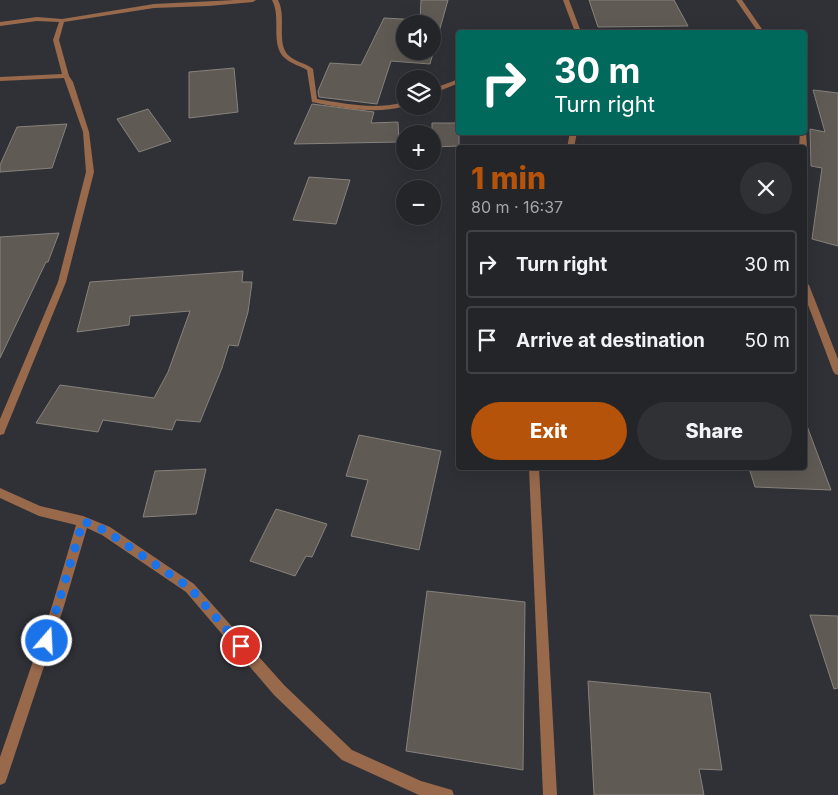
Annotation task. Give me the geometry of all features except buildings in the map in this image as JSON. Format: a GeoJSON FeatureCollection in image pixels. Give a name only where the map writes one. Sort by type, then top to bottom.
{"type":"FeatureCollection","features":[{"type":"Feature","properties":{"kind":"street"},"geometry":{"type":"LineString","coordinates":[[0,24],[37,19],[62,20],[154,6],[253,0]]}},
{"type":"Feature","properties":{"kind":"street"},"geometry":{"type":"LineString","coordinates":[[275,0],[280,7],[282,48],[285,56],[310,69],[314,101],[364,107],[396,106]]}},
{"type":"Feature","properties":{"kind":"street"},"geometry":{"type":"LineString","coordinates":[[566,0],[577,30]]}},
{"type":"Feature","properties":{"kind":"street"},"geometry":{"type":"LineString","coordinates":[[739,0],[760,30]]}},
{"type":"Feature","properties":{"kind":"street"},"geometry":{"type":"LineString","coordinates":[[0,431],[62,282],[90,172],[86,132],[70,82],[66,76],[56,40],[62,20]]}},
{"type":"Feature","properties":{"kind":"street"},"geometry":{"type":"LineString","coordinates":[[0,79],[66,76]]}},
{"type":"Feature","properties":{"kind":"street"},"geometry":{"type":"LineString","coordinates":[[441,88],[456,82]]}},
{"type":"Feature","properties":{"kind":"street"},"geometry":{"type":"LineString","coordinates":[[807,290],[838,371]]}},
{"type":"Feature","properties":{"kind":"street"},"geometry":{"type":"LineString","coordinates":[[534,470],[550,795]]}},
{"type":"Feature","properties":{"kind":"street"},"geometry":{"type":"LineString","coordinates":[[0,493],[38,511],[83,521],[106,531],[190,588],[279,690],[346,755],[420,788],[447,795]]}},
{"type":"Feature","properties":{"kind":"street"},"geometry":{"type":"LineString","coordinates":[[0,778],[58,606],[83,521]]}},
{"type":"Feature","properties":{"kind":"route"},"geometry":{"type":"LineString","coordinates":[[47,641],[83,521],[106,531],[190,588],[241,646]]}}]}
